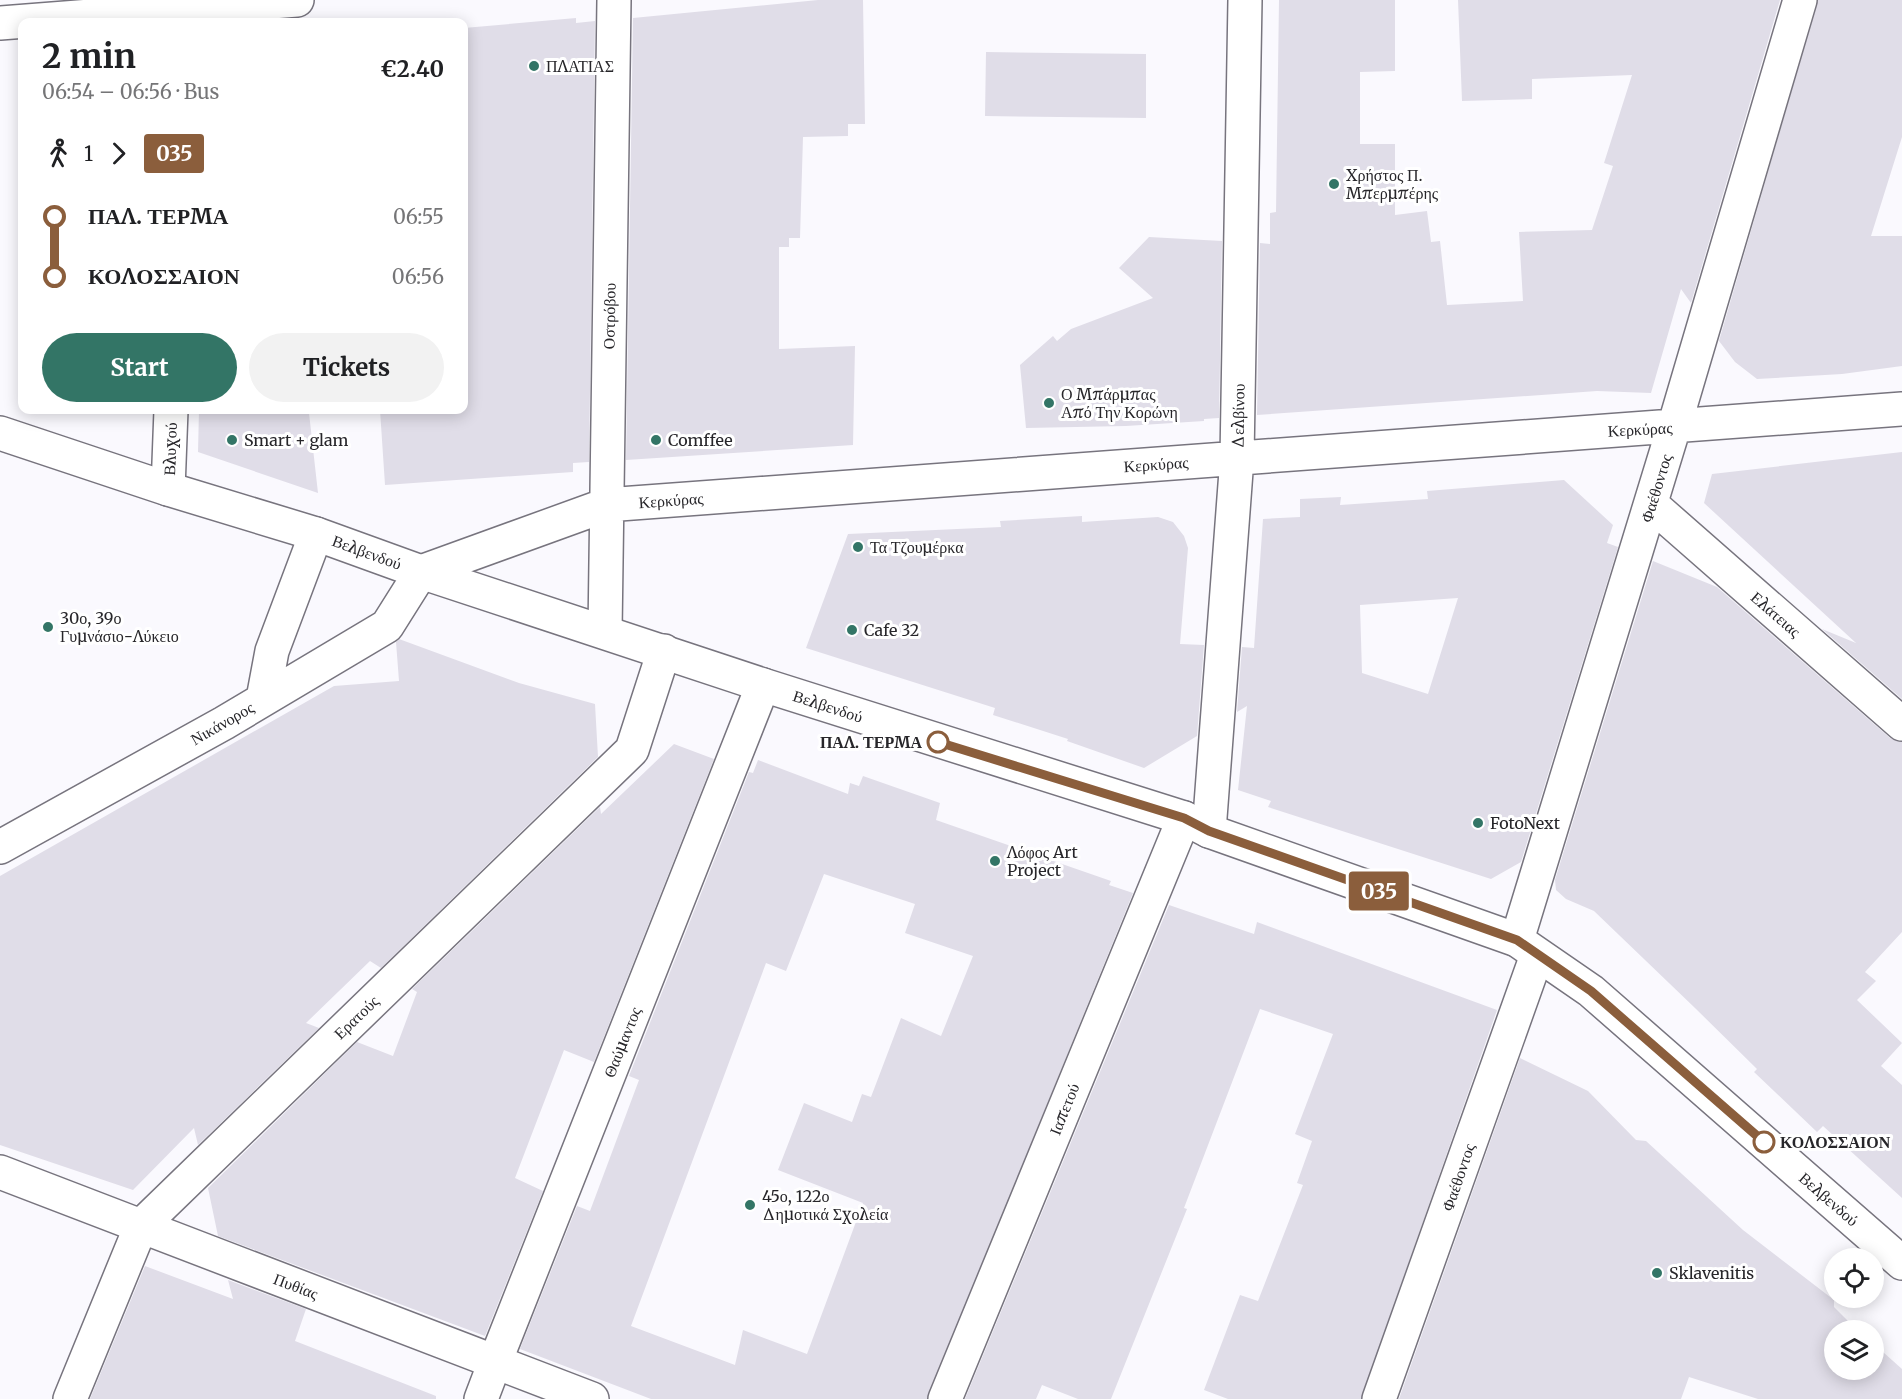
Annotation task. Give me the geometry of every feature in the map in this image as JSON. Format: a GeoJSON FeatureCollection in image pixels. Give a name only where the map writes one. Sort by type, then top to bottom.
{"type":"FeatureCollection","features":[{"type":"Feature","properties":{"kind":"street"},"geometry":{"type":"LineString","coordinates":[[122,18],[183,16],[297,0]]}},
{"type":"Feature","properties":{"kind":"street","name":"Οστρόβου"},"geometry":{"type":"LineString","coordinates":[[605,632],[614,0]]}},
{"type":"Feature","properties":{"kind":"street","name":"Δελβίνου"},"geometry":{"type":"LineString","coordinates":[[1197,825],[1237,458],[1245,0]]}},
{"type":"Feature","properties":{"kind":"street","name":"Φαέθοντος"},"geometry":{"type":"LineString","coordinates":[[1380,1399],[1527,947],[1651,504],[1800,0]]}},
{"type":"Feature","properties":{"kind":"street"},"geometry":{"type":"LineString","coordinates":[[0,22],[18,21]]}},
{"type":"Feature","properties":{"kind":"street","name":"Κερκύρας"},"geometry":{"type":"LineString","coordinates":[[421,572],[606,505],[1902,409]]}},
{"type":"Feature","properties":{"kind":"street","name":"Βλυχού"},"geometry":{"type":"LineString","coordinates":[[168,489],[171,414]]}},
{"type":"Feature","properties":{"kind":"street","name":"Βελβενδού"},"geometry":{"type":"LineString","coordinates":[[0,433],[168,489],[316,534],[421,572],[763,685],[1197,825],[1527,947],[1591,991],[1902,1263]]}},
{"type":"Feature","properties":{"kind":"street","name":"Ελάτειας"},"geometry":{"type":"LineString","coordinates":[[1651,504],[1902,724]]}},
{"type":"Feature","properties":{"kind":"street"},"geometry":{"type":"LineString","coordinates":[[263,699],[272,651],[316,534]]}},
{"type":"Feature","properties":{"kind":"street","name":"Νικάνορος"},"geometry":{"type":"LineString","coordinates":[[0,847],[263,699],[387,626],[421,572]]}},
{"type":"Feature","properties":{"kind":"street","name":"Ερατούς"},"geometry":{"type":"LineString","coordinates":[[70,1399],[141,1226],[632,750],[664,651]]}},
{"type":"Feature","properties":{"kind":"street","name":"Θαύμαντος"},"geometry":{"type":"LineString","coordinates":[[480,1399],[763,685]]}},
{"type":"Feature","properties":{"kind":"street","name":"Ιαπετού"},"geometry":{"type":"LineString","coordinates":[[945,1399],[1197,825]]}},
{"type":"Feature","properties":{"kind":"street","name":"Πυθίας"},"geometry":{"type":"LineString","coordinates":[[0,1172],[592,1399]]}},
{"type":"Feature","properties":{"kind":"building"},"geometry":{"type":"Polygon","coordinates":[[[818,0],[863,0],[865,124],[848,124],[848,136],[803,137],[800,238],[789,238],[789,247],[779,247],[779,349],[855,346],[853,445],[626,460],[633,18],[818,0]]]}},
{"type":"Feature","properties":{"kind":"building"},"geometry":{"type":"Polygon","coordinates":[[[1279,0],[1395,0],[1395,71],[1360,72],[1360,144],[1395,144],[1395,215],[1427,211],[1431,242],[1440,241],[1447,305],[1523,301],[1519,232],[1592,230],[1613,166],[1604,163],[1632,75],[1532,79],[1532,99],[1462,101],[1458,0],[1780,0],[1691,303],[1681,289],[1651,393],[1597,391],[1257,415],[1260,243],[1270,244],[1270,213],[1276,212],[1279,0]]]}},
{"type":"Feature","properties":{"kind":"building"},"geometry":{"type":"Polygon","coordinates":[[[1818,0],[1902,0],[1902,137],[1871,236],[1902,236],[1902,366],[1842,374],[1757,379],[1735,362],[1719,341],[1818,0]]]}},
{"type":"Feature","properties":{"kind":"building"},"geometry":{"type":"Polygon","coordinates":[[[576,18],[576,23],[595,21],[589,462],[573,463],[573,472],[385,485],[380,414],[468,414],[468,28],[576,18]]]}},
{"type":"Feature","properties":{"kind":"building"},"geometry":{"type":"Polygon","coordinates":[[[986,52],[1146,54],[1146,118],[985,116],[986,52]]]}},
{"type":"Feature","properties":{"kind":"building"},"geometry":{"type":"Polygon","coordinates":[[[1149,237],[1222,241],[1219,418],[1126,426],[1026,428],[1020,365],[1053,336],[1057,341],[1071,329],[1153,298],[1119,268],[1149,237]]]}},
{"type":"Feature","properties":{"kind":"building"},"geometry":{"type":"Polygon","coordinates":[[[199,414],[309,414],[318,493],[198,452],[199,414]]]}},
{"type":"Feature","properties":{"kind":"building"},"geometry":{"type":"Polygon","coordinates":[[[1902,452],[1902,699],[1822,629],[1856,643],[1704,503],[1712,474],[1902,452]]]}},
{"type":"Feature","properties":{"kind":"building"},"geometry":{"type":"Polygon","coordinates":[[[1564,480],[1613,525],[1607,543],[1618,547],[1521,862],[1491,879],[1268,807],[1271,801],[1238,790],[1247,706],[1237,712],[1242,647],[1254,648],[1263,519],[1300,517],[1300,499],[1341,497],[1340,505],[1428,499],[1427,491],[1564,480]],[[1458,598],[1360,605],[1362,673],[1428,694],[1458,598]]]}},
{"type":"Feature","properties":{"kind":"building"},"geometry":{"type":"Polygon","coordinates":[[[1082,516],[1082,522],[1158,517],[1173,522],[1184,536],[1188,548],[1180,644],[1204,645],[1197,736],[1144,768],[1067,741],[1068,739],[993,715],[995,708],[806,648],[848,534],[1001,527],[1000,521],[1082,516]]]}},
{"type":"Feature","properties":{"kind":"building"},"geometry":{"type":"Polygon","coordinates":[[[1653,561],[1717,587],[1890,738],[1902,742],[1902,932],[1865,972],[1876,981],[1857,1000],[1902,1043],[1881,1066],[1902,1085],[1902,1198],[1823,1126],[1817,1132],[1754,1072],[1757,1069],[1594,911],[1566,899],[1556,890],[1555,880],[1653,561]]]}},
{"type":"Feature","properties":{"kind":"building"},"geometry":{"type":"Polygon","coordinates":[[[399,639],[519,683],[595,704],[598,757],[381,968],[370,961],[306,1023],[319,1028],[198,1145],[194,1128],[133,1190],[0,1145],[0,876],[334,686],[399,681],[396,642],[399,639]]]}},
{"type":"Feature","properties":{"kind":"building"},"geometry":{"type":"Polygon","coordinates":[[[674,744],[714,759],[594,1062],[564,1050],[515,1178],[543,1191],[485,1336],[218,1236],[208,1188],[357,1042],[393,1056],[417,992],[412,989],[600,807],[601,814],[674,744]]]}},
{"type":"Feature","properties":{"kind":"building"},"geometry":{"type":"Polygon","coordinates":[[[758,760],[848,794],[850,783],[859,786],[863,776],[940,803],[936,820],[1111,881],[1109,885],[1133,893],[927,1399],[651,1399],[520,1349],[577,1206],[590,1211],[639,1080],[629,1076],[749,772],[753,773],[758,760]],[[824,874],[786,971],[766,963],[631,1326],[735,1365],[743,1330],[807,1354],[863,1203],[778,1170],[804,1103],[852,1122],[862,1094],[871,1097],[901,1018],[941,1036],[973,956],[905,933],[915,904],[824,874]]]}},
{"type":"Feature","properties":{"kind":"building"},"geometry":{"type":"Polygon","coordinates":[[[1169,905],[1254,934],[1257,922],[1497,1010],[1361,1399],[1228,1399],[1204,1390],[1240,1295],[1258,1301],[1303,1185],[1297,1183],[1312,1141],[1295,1134],[1333,1034],[1260,1009],[1184,1208],[1187,1209],[1111,1399],[1078,1399],[1042,1385],[1036,1399],[965,1399],[1169,905]]]}},
{"type":"Feature","properties":{"kind":"building"},"geometry":{"type":"Polygon","coordinates":[[[1520,1058],[1588,1091],[1636,1140],[1646,1141],[1743,1230],[1824,1292],[1824,1308],[1835,1308],[1847,1320],[1824,1320],[1824,1380],[1884,1380],[1884,1353],[1902,1369],[1902,1399],[1758,1399],[1689,1377],[1681,1399],[1399,1399],[1520,1058]]]}},
{"type":"Feature","properties":{"kind":"building"},"geometry":{"type":"Polygon","coordinates":[[[145,1266],[233,1299],[228,1280],[306,1309],[295,1341],[436,1396],[436,1399],[90,1399],[145,1266]]]}},
{"type":"Feature","properties":{"kind":"bus line","name":"035"},"geometry":{"type":"LineString","coordinates":[[938,742],[1184,818],[1209,831],[1517,940],[1591,991],[1764,1142]]}},
{"type":"Feature","properties":{"kind":"place","name":"ΠΛΑΤΙΑΣ"},"geometry":{"type":"Point","coordinates":[534,66]}},
{"type":"Feature","properties":{"kind":"place","name":"Χρήστος Π. Μπερμπέρης"},"geometry":{"type":"Point","coordinates":[1334,184]}},
{"type":"Feature","properties":{"kind":"place","name":"Ο Μπάρμπας Από Την Κορώνη"},"geometry":{"type":"Point","coordinates":[1049,403]}},
{"type":"Feature","properties":{"kind":"place","name":"Smart + glam"},"geometry":{"type":"Point","coordinates":[232,440]}},
{"type":"Feature","properties":{"kind":"place","name":"Comffee"},"geometry":{"type":"Point","coordinates":[656,440]}},
{"type":"Feature","properties":{"kind":"place","name":"Τα Τζουμέρκα"},"geometry":{"type":"Point","coordinates":[858,547]}},
{"type":"Feature","properties":{"kind":"place","name":"30ο, 39ο Γυμνάσιο-Λύκειο"},"geometry":{"type":"Point","coordinates":[48,627]}},
{"type":"Feature","properties":{"kind":"place","name":"Cafe 32"},"geometry":{"type":"Point","coordinates":[852,630]}},
{"type":"Feature","properties":{"kind":"place","name":"ΠΑΛ. ΤΕΡΜΑ"},"geometry":{"type":"Point","coordinates":[938,742]}},
{"type":"Feature","properties":{"kind":"place","name":"FotoNext"},"geometry":{"type":"Point","coordinates":[1478,823]}},
{"type":"Feature","properties":{"kind":"place","name":"Λόφος Art Project"},"geometry":{"type":"Point","coordinates":[995,861]}},
{"type":"Feature","properties":{"kind":"place","name":"ΚΟΛΟΣΣΑΙΟΝ"},"geometry":{"type":"Point","coordinates":[1764,1142]}},
{"type":"Feature","properties":{"kind":"place","name":"45ο, 122ο Δημοτικά Σχολεία"},"geometry":{"type":"Point","coordinates":[750,1205]}},
{"type":"Feature","properties":{"kind":"place","name":"Sklavenitis"},"geometry":{"type":"Point","coordinates":[1657,1273]}}]}
